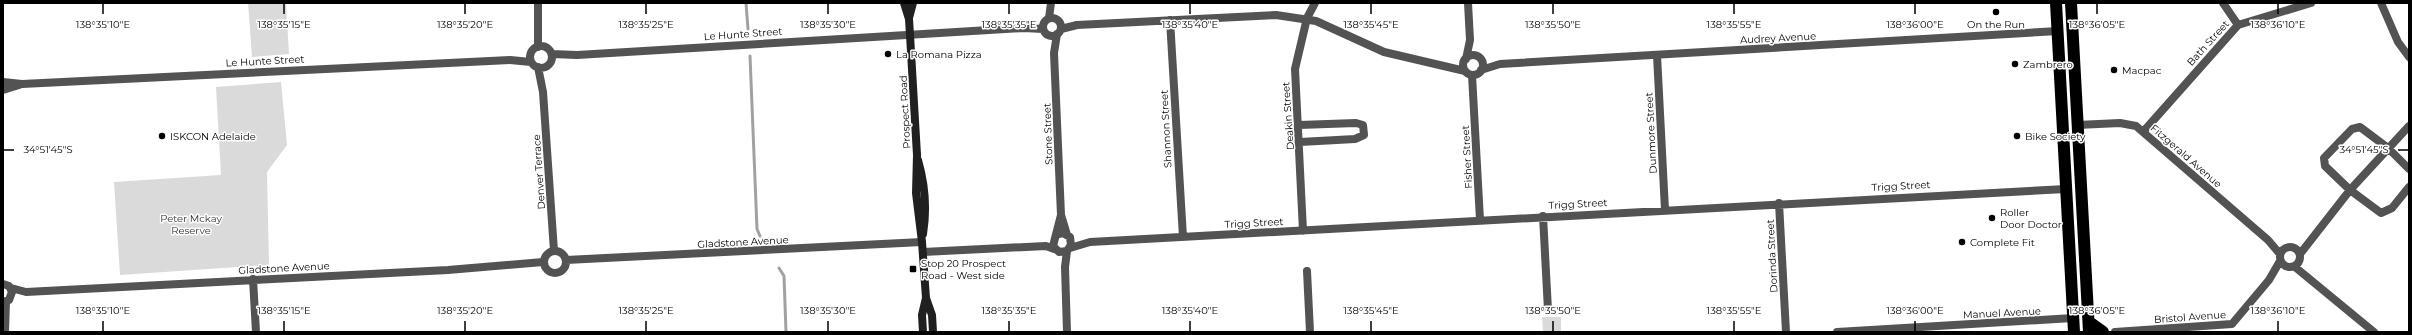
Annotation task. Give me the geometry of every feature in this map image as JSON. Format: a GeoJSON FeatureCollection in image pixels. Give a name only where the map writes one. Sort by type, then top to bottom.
{"type":"FeatureCollection","features":[{"type":"Feature","properties":{"kind":"highway"},"geometry":{"type":"LineString","coordinates":[[2056,3],[2074,332]]}},
{"type":"Feature","properties":{"kind":"highway"},"geometry":{"type":"LineString","coordinates":[[2071,3],[2089,324]]}},
{"type":"Feature","properties":{"kind":"highway"},"geometry":{"type":"LineString","coordinates":[[2058,30],[2072,30]]}},
{"type":"Feature","properties":{"kind":"highway"},"geometry":{"type":"LineString","coordinates":[[2063,126],[2077,125]]}},
{"type":"Feature","properties":{"kind":"highway"},"geometry":{"type":"LineString","coordinates":[[2073,318],[2104,332]]}},
{"type":"Feature","properties":{"kind":"main road","name":"Prospect Road"},"geometry":{"type":"LineString","coordinates":[[904,3],[909,19],[917,156],[916,193],[923,252],[926,298],[932,315],[933,332]]}},
{"type":"Feature","properties":{"kind":"main road","name":"Prospect Road"},"geometry":{"type":"LineString","coordinates":[[909,19],[913,3]]}},
{"type":"Feature","properties":{"kind":"main road","name":"Prospect Road"},"geometry":{"type":"LineString","coordinates":[[923,332],[922,315],[926,298]]}},
{"type":"Feature","properties":{"kind":"street"},"geometry":{"type":"LineString","coordinates":[[536,63],[541,47],[538,3]]}},
{"type":"Feature","properties":{"kind":"street","name":"Stone Street"},"geometry":{"type":"LineString","coordinates":[[1051,3],[1061,214],[1055,237],[1063,250]]}},
{"type":"Feature","properties":{"kind":"street","name":"Deakin Street"},"geometry":{"type":"LineString","coordinates":[[1303,231],[1300,142],[1295,69],[1307,18],[1315,3]]}},
{"type":"Feature","properties":{"kind":"street","name":"Fisher Street"},"geometry":{"type":"LineString","coordinates":[[1468,3],[1480,220]]}},
{"type":"Feature","properties":{"kind":"street"},"geometry":{"type":"LineString","coordinates":[[2223,3],[2238,24]]}},
{"type":"Feature","properties":{"kind":"street","name":"Bath Street"},"geometry":{"type":"LineString","coordinates":[[2143,132],[2238,24],[2311,3]]}},
{"type":"Feature","properties":{"kind":"street"},"geometry":{"type":"LineString","coordinates":[[2381,3],[2398,42],[2409,57]]}},
{"type":"Feature","properties":{"kind":"street","name":"Audrey Avenue"},"geometry":{"type":"LineString","coordinates":[[910,35],[1052,26],[1077,26],[1276,15],[1307,18],[1384,52],[1445,67],[1471,68],[1500,64],[2058,30]]}},
{"type":"Feature","properties":{"kind":"street","name":"Shannon Street"},"geometry":{"type":"LineString","coordinates":[[1170,20],[1183,237]]}},
{"type":"Feature","properties":{"kind":"street","name":"Le Hunte Street"},"geometry":{"type":"LineString","coordinates":[[552,57],[910,35]]}},
{"type":"Feature","properties":{"kind":"street","name":"Fisher Street"},"geometry":{"type":"LineString","coordinates":[[1470,40],[1480,58]]}},
{"type":"Feature","properties":{"kind":"street"},"geometry":{"type":"LineString","coordinates":[[536,63],[552,57],[541,47]]}},
{"type":"Feature","properties":{"kind":"street"},"geometry":{"type":"LineString","coordinates":[[1474,55],[1480,58],[1471,68],[1474,55]]}},
{"type":"Feature","properties":{"kind":"street","name":"Dunmore Street"},"geometry":{"type":"LineString","coordinates":[[1657,55],[1665,210]]}},
{"type":"Feature","properties":{"kind":"street","name":"Audrey Avenue"},"geometry":{"type":"LineString","coordinates":[[1480,58],[1500,64]]}},
{"type":"Feature","properties":{"kind":"street","name":"Le Hunte Street"},"geometry":{"type":"LineString","coordinates":[[3,82],[22,84],[510,60],[536,63]]}},
{"type":"Feature","properties":{"kind":"street","name":"Denver Terrace"},"geometry":{"type":"LineString","coordinates":[[536,63],[543,92],[554,251]]}},
{"type":"Feature","properties":{"kind":"street","name":"Le Hunte Street"},"geometry":{"type":"LineString","coordinates":[[3,90],[22,84]]}},
{"type":"Feature","properties":{"kind":"street"},"geometry":{"type":"LineString","coordinates":[[1299,125],[1356,123],[1363,125],[1364,135],[1355,139],[1300,142]]}},
{"type":"Feature","properties":{"kind":"street","name":"Fitzgerald Avenue"},"geometry":{"type":"LineString","coordinates":[[2077,125],[2128,124],[2143,132],[2268,240],[2280,257],[2292,267]]}},
{"type":"Feature","properties":{"kind":"street"},"geometry":{"type":"LineString","coordinates":[[2374,332],[2308,277],[2292,267],[2295,252],[2307,242],[2350,190],[2409,126]]}},
{"type":"Feature","properties":{"kind":"street"},"geometry":{"type":"LineString","coordinates":[[2409,169],[2388,148],[2360,127],[2352,129],[2324,158],[2325,166],[2350,190],[2381,213],[2392,208],[2409,187]]}},
{"type":"Feature","properties":{"kind":"street","name":"Trigg Street"},"geometry":{"type":"LineString","coordinates":[[923,252],[1035,246],[1046,246],[1063,250],[1090,242],[1779,203],[2066,189]]}},
{"type":"Feature","properties":{"kind":"street","name":"Dorinda Street"},"geometry":{"type":"LineString","coordinates":[[1779,203],[1786,332]]}},
{"type":"Feature","properties":{"kind":"street","name":"Stone Street"},"geometry":{"type":"LineString","coordinates":[[1061,214],[1069,236]]}},
{"type":"Feature","properties":{"kind":"street"},"geometry":{"type":"LineString","coordinates":[[1543,216],[1548,310]]}},
{"type":"Feature","properties":{"kind":"street"},"geometry":{"type":"LineString","coordinates":[[1067,332],[1063,250],[1069,236]]}},
{"type":"Feature","properties":{"kind":"street","name":"Trigg Street"},"geometry":{"type":"LineString","coordinates":[[1035,246],[1055,237],[1069,236],[1090,242]]}},
{"type":"Feature","properties":{"kind":"street","name":"Fitzgerald Avenue"},"geometry":{"type":"LineString","coordinates":[[2268,240],[2295,252]]}},
{"type":"Feature","properties":{"kind":"street","name":"Gladstone Avenue"},"geometry":{"type":"LineString","coordinates":[[566,260],[922,242]]}},
{"type":"Feature","properties":{"kind":"street"},"geometry":{"type":"LineString","coordinates":[[554,251],[562,253],[566,260],[564,267],[555,273],[548,270],[544,262],[546,255],[554,251]]}},
{"type":"Feature","properties":{"kind":"street"},"geometry":{"type":"LineString","coordinates":[[2295,252],[2308,277]]}},
{"type":"Feature","properties":{"kind":"street","name":"Bristol Avenue"},"geometry":{"type":"LineString","coordinates":[[2115,332],[2233,328],[2269,280],[2280,257],[2295,252]]}},
{"type":"Feature","properties":{"kind":"street","name":"Gladstone Avenue"},"geometry":{"type":"LineString","coordinates":[[6,301],[26,292],[448,270],[544,262]]}},
{"type":"Feature","properties":{"kind":"street","name":"Bristol Avenue"},"geometry":{"type":"LineString","coordinates":[[2269,280],[2292,267]]}},
{"type":"Feature","properties":{"kind":"street"},"geometry":{"type":"LineString","coordinates":[[1307,271],[1310,332]]}},
{"type":"Feature","properties":{"kind":"street"},"geometry":{"type":"LineString","coordinates":[[3,276],[12,292],[6,301],[4,318],[5,332]]}},
{"type":"Feature","properties":{"kind":"street"},"geometry":{"type":"LineString","coordinates":[[253,279],[256,332]]}},
{"type":"Feature","properties":{"kind":"street","name":"Gladstone Avenue"},"geometry":{"type":"LineString","coordinates":[[7,285],[26,292]]}},
{"type":"Feature","properties":{"kind":"street","name":"Manuel Avenue"},"geometry":{"type":"LineString","coordinates":[[1836,332],[2073,318]]}},
{"type":"Feature","properties":{"kind":"green space"},"geometry":{"type":"Polygon","coordinates":[[[248,3],[286,3],[289,54],[252,57],[248,3]]]}},
{"type":"Feature","properties":{"kind":"green space","name":"Peter Mckay Reserve"},"geometry":{"type":"Polygon","coordinates":[[[281,82],[287,145],[267,172],[269,265],[120,275],[114,182],[221,175],[216,87],[281,82]]]}},
{"type":"Feature","properties":{"kind":"green space"},"geometry":{"type":"Polygon","coordinates":[[[1542,317],[1561,317],[1561,332],[1543,332],[1542,317]]]}},
{"type":"Feature","properties":{"kind":"waterway"},"geometry":{"type":"LineString","coordinates":[[746,3],[748,29]]}},
{"type":"Feature","properties":{"kind":"waterway"},"geometry":{"type":"LineString","coordinates":[[750,56],[757,229],[760,236]]}},
{"type":"Feature","properties":{"kind":"waterway"},"geometry":{"type":"LineString","coordinates":[[779,268],[784,276],[786,332]]}},
{"type":"Feature","properties":{"kind":"place","name":"On the Run"},"geometry":{"type":"Point","coordinates":[1996,12]}},
{"type":"Feature","properties":{"kind":"place","name":"La Romana Pizza"},"geometry":{"type":"Point","coordinates":[888,54]}},
{"type":"Feature","properties":{"kind":"place","name":"Zambrero"},"geometry":{"type":"Point","coordinates":[2015,64]}},
{"type":"Feature","properties":{"kind":"place","name":"Macpac"},"geometry":{"type":"Point","coordinates":[2114,70]}},
{"type":"Feature","properties":{"kind":"place","name":"ISKCON Adelaide"},"geometry":{"type":"Point","coordinates":[162,136]}},
{"type":"Feature","properties":{"kind":"place","name":"Bike Society"},"geometry":{"type":"Point","coordinates":[2017,136]}},
{"type":"Feature","properties":{"kind":"place","name":"Roller Door Doctor"},"geometry":{"type":"Point","coordinates":[1992,218]}},
{"type":"Feature","properties":{"kind":"place","name":"Complete Fit"},"geometry":{"type":"Point","coordinates":[1962,242]}},
{"type":"Feature","properties":{"kind":"place","name":"Stop 20 Prospect Road - West side"},"geometry":{"type":"Point","coordinates":[913,269]}}]}
